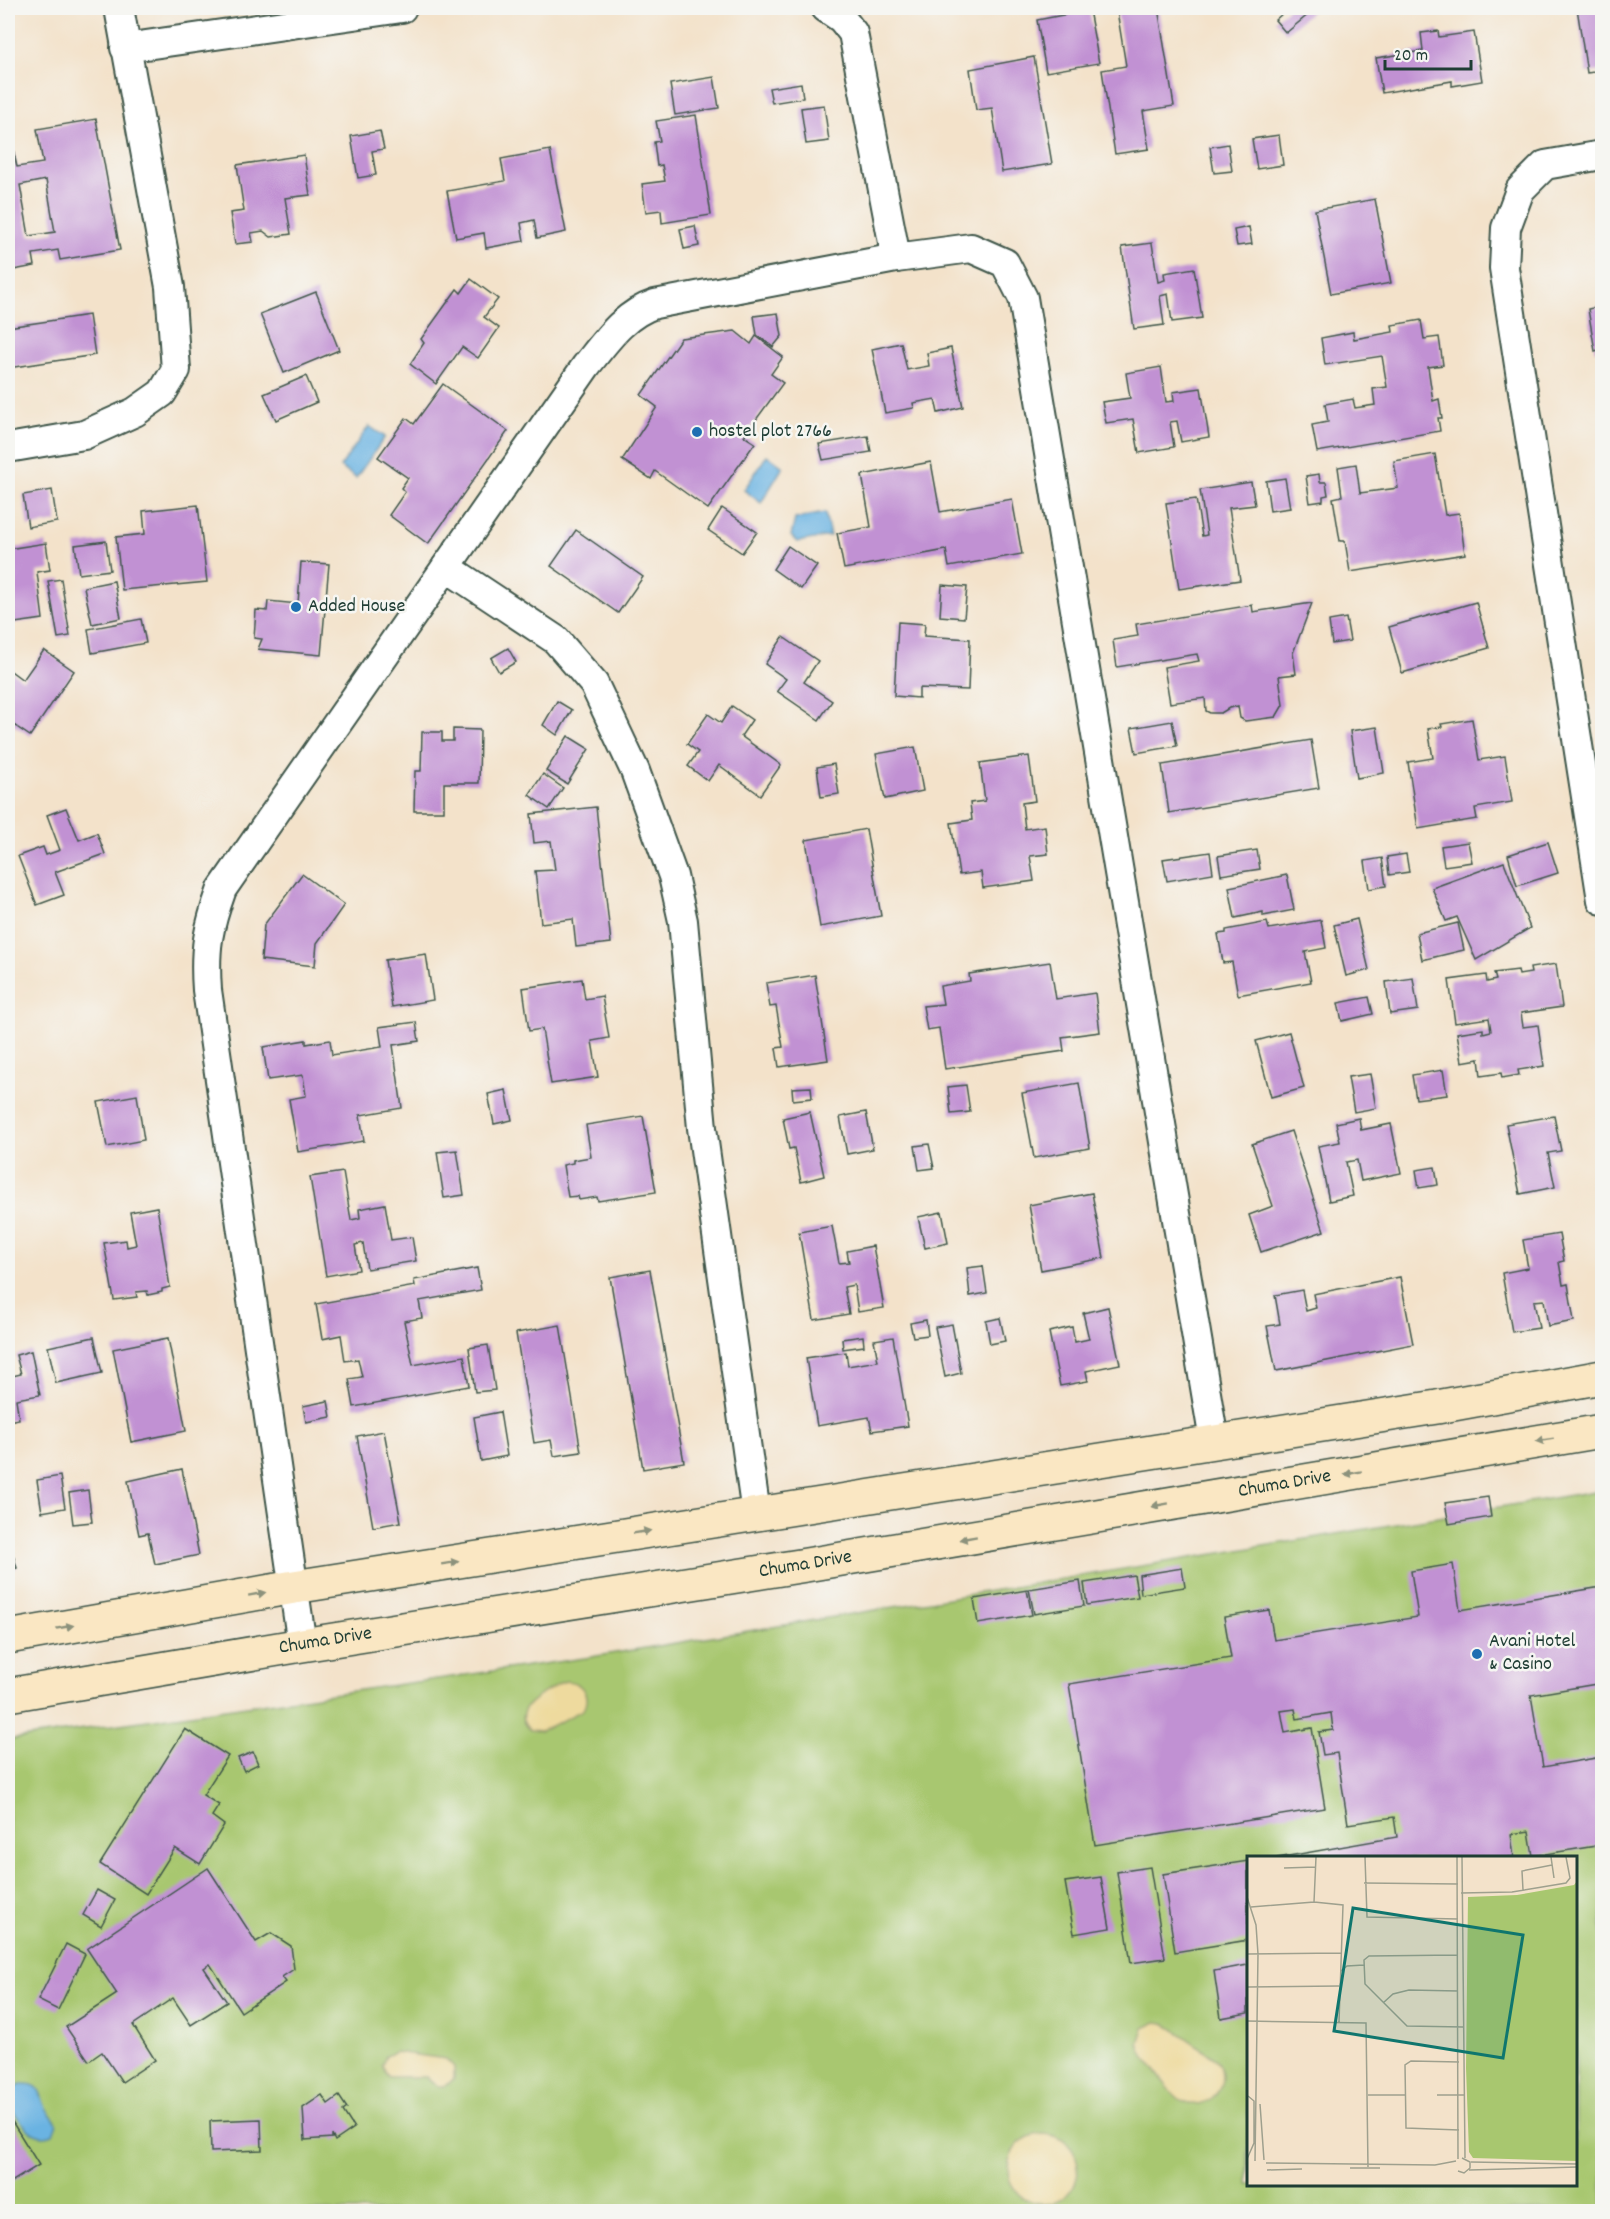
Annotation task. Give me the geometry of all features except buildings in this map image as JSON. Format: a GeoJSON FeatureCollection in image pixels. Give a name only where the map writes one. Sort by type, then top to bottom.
{"type":"FeatureCollection","features":[{"type":"Feature","properties":{"kind":"main road"},"geometry":{"type":"LineString","coordinates":[[8,1637],[294,1587],[1437,1407],[1602,1377]]}},
{"type":"Feature","properties":{"kind":"main road","name":"Chuma Drive"},"geometry":{"type":"LineString","coordinates":[[8,1695],[302,1645],[794,1567],[1602,1431]]}},
{"type":"Feature","properties":{"kind":"street"},"geometry":{"type":"LineString","coordinates":[[8,448],[84,435],[135,412],[162,393],[176,370],[170,287],[119,8]]}},
{"type":"Feature","properties":{"kind":"street"},"geometry":{"type":"LineString","coordinates":[[125,48],[402,8]]}},
{"type":"Feature","properties":{"kind":"street"},"geometry":{"type":"LineString","coordinates":[[826,8],[842,19],[853,33],[896,258]]}},
{"type":"Feature","properties":{"kind":"street"},"geometry":{"type":"LineString","coordinates":[[1602,155],[1545,165],[1520,190],[1506,228],[1504,268],[1602,900]]}},
{"type":"Feature","properties":{"kind":"street"},"geometry":{"type":"LineString","coordinates":[[302,1645],[207,990],[205,960],[209,925],[222,890],[586,366],[634,312],[655,304],[896,258],[971,248],[1005,263],[1023,298],[1214,1442]]}},
{"type":"Feature","properties":{"kind":"street"},"geometry":{"type":"LineString","coordinates":[[447,567],[556,640],[594,684],[635,771],[673,876],[683,921],[702,1128],[756,1514]]}},
{"type":"Feature","properties":{"kind":"green space"},"geometry":{"type":"Polygon","coordinates":[[[1602,1490],[1602,2211],[8,2211],[8,1740],[585,1658],[1602,1490]]]}},
{"type":"Feature","properties":{"kind":"sand"},"geometry":{"type":"Polygon","coordinates":[[[566,1681],[577,1684],[584,1691],[586,1700],[583,1710],[541,1731],[530,1730],[522,1716],[525,1709],[538,1697],[566,1681]]]}},
{"type":"Feature","properties":{"kind":"sand"},"geometry":{"type":"Polygon","coordinates":[[[1157,2022],[1174,2029],[1218,2062],[1222,2072],[1221,2084],[1212,2098],[1200,2104],[1186,2103],[1174,2094],[1156,2071],[1141,2050],[1139,2043],[1144,2028],[1157,2022]]]}},
{"type":"Feature","properties":{"kind":"sand"},"geometry":{"type":"Polygon","coordinates":[[[395,2052],[446,2059],[454,2067],[454,2078],[448,2084],[440,2086],[433,2084],[427,2077],[389,2077],[382,2065],[386,2056],[395,2052]]]}},
{"type":"Feature","properties":{"kind":"sand"},"geometry":{"type":"Polygon","coordinates":[[[1043,2134],[1062,2140],[1072,2150],[1078,2169],[1072,2188],[1062,2198],[1043,2204],[1024,2198],[1014,2188],[1008,2169],[1014,2150],[1024,2140],[1043,2134]]]}},
{"type":"Feature","properties":{"kind":"water"},"geometry":{"type":"Polygon","coordinates":[[[369,426],[385,437],[356,478],[340,467],[369,426]]]}},
{"type":"Feature","properties":{"kind":"water"},"geometry":{"type":"Polygon","coordinates":[[[767,455],[783,467],[761,503],[744,490],[767,455]]]}},
{"type":"Feature","properties":{"kind":"water"},"geometry":{"type":"Polygon","coordinates":[[[825,513],[830,536],[797,542],[791,536],[795,519],[825,513]]]}},
{"type":"Feature","properties":{"kind":"water"},"geometry":{"type":"Polygon","coordinates":[[[21,2084],[33,2085],[39,2089],[45,2106],[57,2123],[53,2134],[42,2136],[33,2133],[13,2111],[8,2097],[14,2088],[21,2084]]]}},
{"type":"Feature","properties":{"kind":"place","name":"hostel plot 2766"},"geometry":{"type":"Point","coordinates":[697,432]}},
{"type":"Feature","properties":{"kind":"place","name":"Added House"},"geometry":{"type":"Point","coordinates":[296,607]}},
{"type":"Feature","properties":{"kind":"place","name":"Avani Hotel & Casino"},"geometry":{"type":"Point","coordinates":[1477,1654]}}]}
